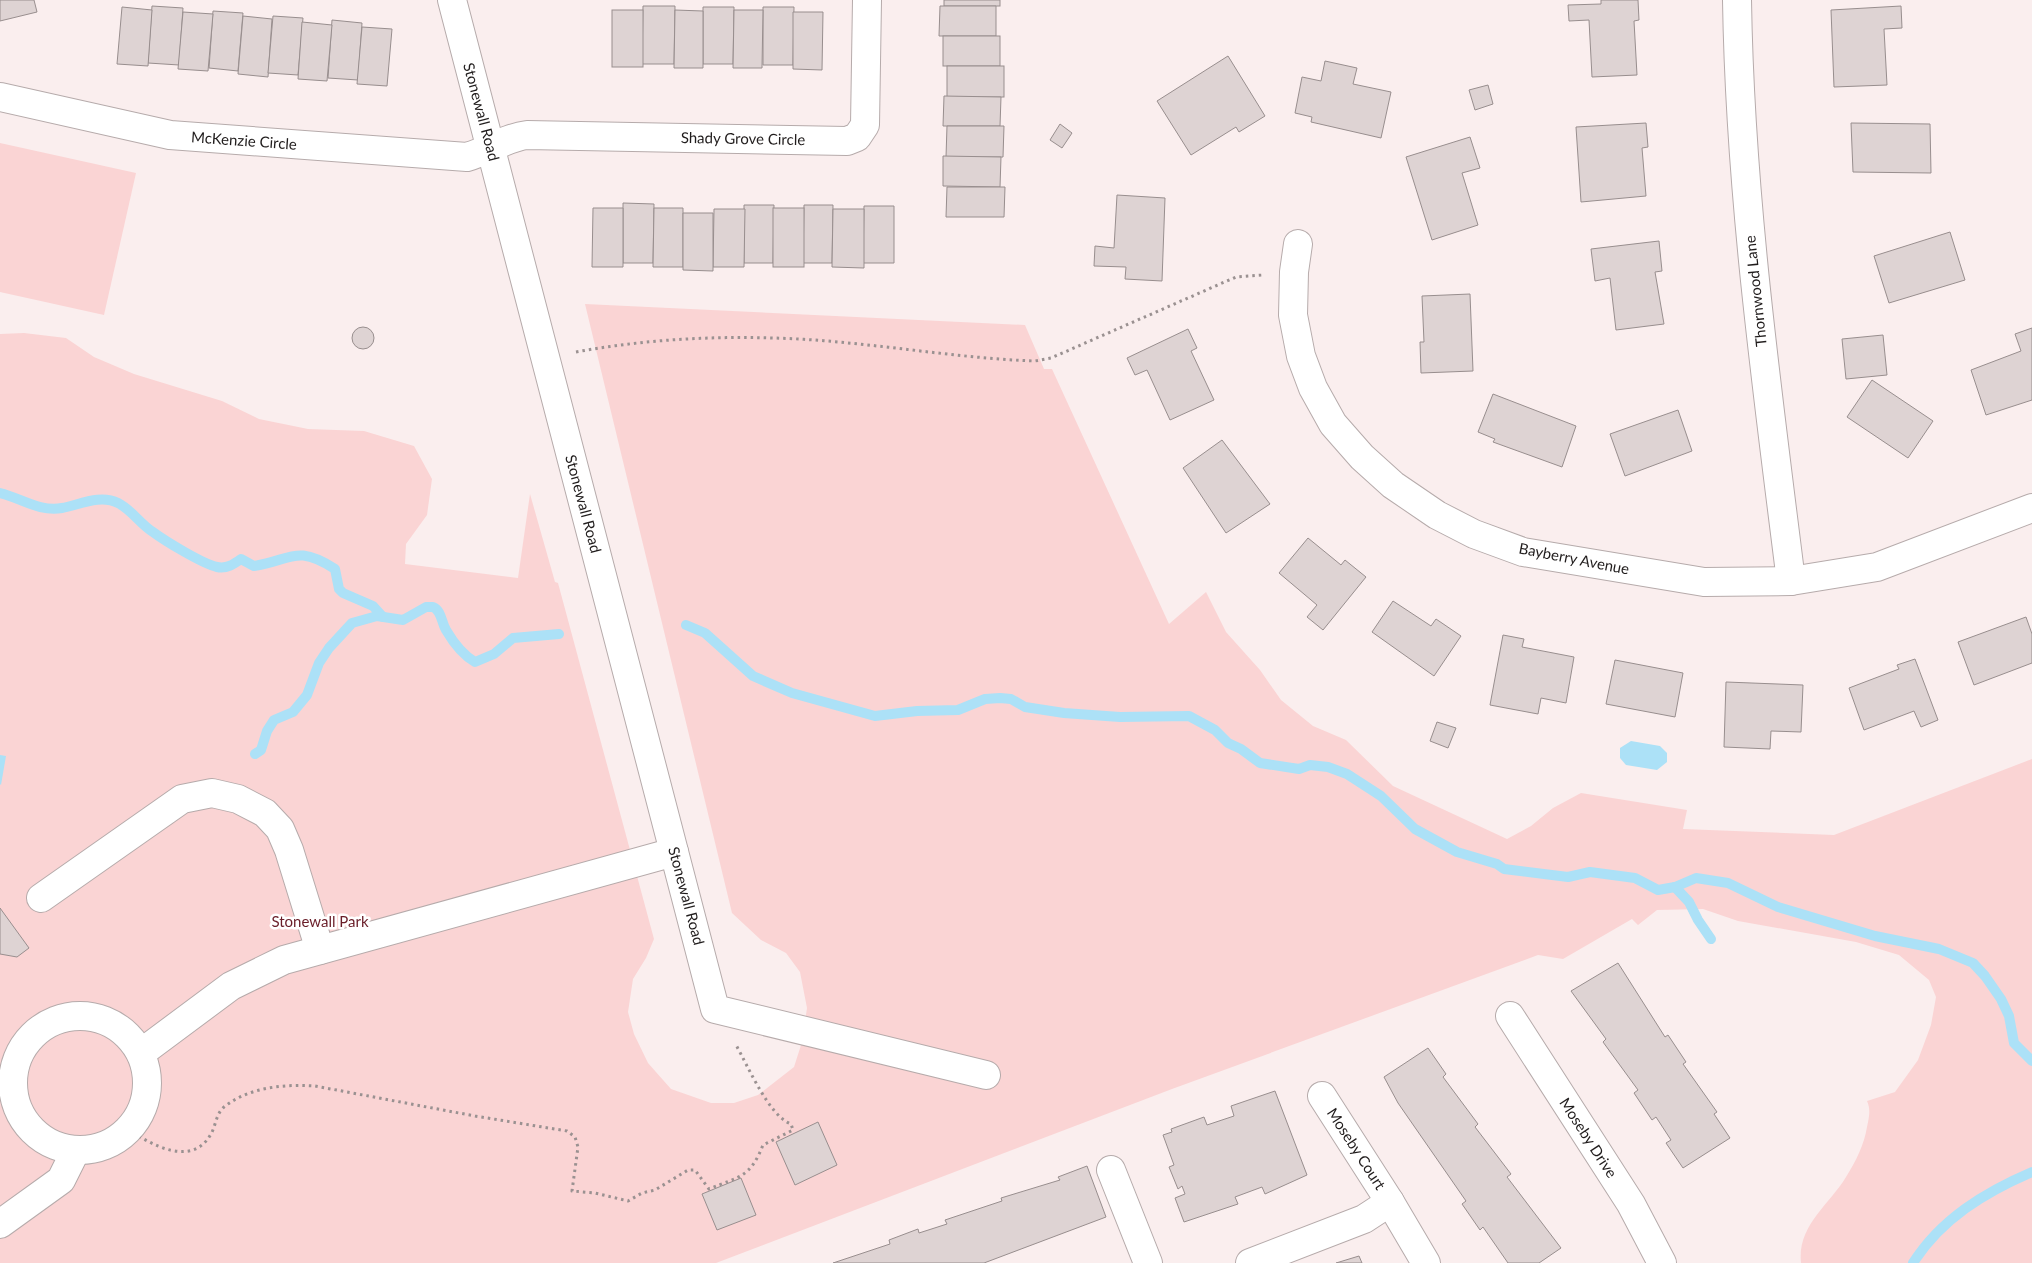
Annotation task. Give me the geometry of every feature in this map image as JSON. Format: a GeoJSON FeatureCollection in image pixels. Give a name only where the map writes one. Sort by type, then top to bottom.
{"type":"FeatureCollection","features":[{"type":"Feature","properties":{"kind":"street","name":"Stonewall Road"},"geometry":{"type":"LineString","coordinates":[[452,0],[715,1009]]}},
{"type":"Feature","properties":{"kind":"street","name":"Shady Grove Circle"},"geometry":{"type":"LineString","coordinates":[[491,147],[510,138],[527,135],[847,141],[857,137],[865,125],[867,0]]}},
{"type":"Feature","properties":{"kind":"street","name":"Thornwood Lane"},"geometry":{"type":"LineString","coordinates":[[1736,0],[1738,79],[1757,308],[1791,581]]}},
{"type":"Feature","properties":{"kind":"street","name":"McKenzie Circle"},"geometry":{"type":"LineString","coordinates":[[0,97],[170,135],[467,157],[491,147]]}},
{"type":"Feature","properties":{"kind":"street","name":"Bayberry Avenue"},"geometry":{"type":"LineString","coordinates":[[1298,244],[1294,272],[1293,315],[1301,356],[1312,388],[1334,424],[1362,457],[1393,485],[1437,515],[1474,534],[1524,552],[1704,582],[1791,581],[1877,567],[2032,508]]}},
{"type":"Feature","properties":{"kind":"street"},"geometry":{"type":"LineString","coordinates":[[41,898],[182,799],[212,793],[238,800],[256,808],[265,813],[280,829],[289,850],[320,950]]}},
{"type":"Feature","properties":{"kind":"street"},"geometry":{"type":"LineString","coordinates":[[141,1054],[231,986],[284,960],[674,852]]}},
{"type":"Feature","properties":{"kind":"street"},"geometry":{"type":"LineString","coordinates":[[715,1009],[986,1074]]}},
{"type":"Feature","properties":{"kind":"street"},"geometry":{"type":"LineString","coordinates":[[85,1016],[102,1020],[118,1028],[131,1039],[141,1054],[146,1070],[147,1087],[144,1104],[136,1120],[110,1143],[93,1149],[76,1150],[58,1146],[43,1138],[30,1127],[20,1113],[7,1077],[31,1039],[52,1023],[68,1017],[85,1016]]}},
{"type":"Feature","properties":{"kind":"street","name":"Moseby Drive"},"geometry":{"type":"LineString","coordinates":[[1510,1016],[1631,1204],[1662,1263]]}},
{"type":"Feature","properties":{"kind":"street","name":"Moseby Court"},"geometry":{"type":"LineString","coordinates":[[1322,1096],[1390,1202],[1426,1263]]}},
{"type":"Feature","properties":{"kind":"street"},"geometry":{"type":"LineString","coordinates":[[0,1224],[61,1180],[76,1150]]}},
{"type":"Feature","properties":{"kind":"street"},"geometry":{"type":"LineString","coordinates":[[1111,1170],[1148,1263]]}},
{"type":"Feature","properties":{"kind":"street","name":"Moseby Court"},"geometry":{"type":"LineString","coordinates":[[1250,1263],[1364,1219],[1390,1202]]}},
{"type":"Feature","properties":{"kind":"path"},"geometry":{"type":"LineString","coordinates":[[545,358],[637,343],[684,339],[774,338],[1035,361],[1051,358],[1236,277],[1294,272]]}},
{"type":"Feature","properties":{"kind":"path"},"geometry":{"type":"LineString","coordinates":[[128,1129],[150,1144],[188,1152],[200,1147],[210,1136],[218,1113],[238,1098],[252,1092],[293,1084],[315,1086],[475,1116],[566,1130],[575,1137],[578,1147],[572,1191],[595,1193],[628,1201],[642,1193],[655,1190],[688,1170],[695,1170],[709,1189],[744,1175],[755,1164],[763,1145],[793,1130],[791,1124],[780,1118],[766,1097],[715,1009]]}},
{"type":"Feature","properties":{"kind":"green space"},"geometry":{"type":"Polygon","coordinates":[[[0,143],[136,173],[104,315],[0,292],[0,143]]]}},
{"type":"Feature","properties":{"kind":"green space","name":"Stonewall Park"},"geometry":{"type":"Polygon","coordinates":[[[585,304],[1025,325],[1044,369],[1052,369],[1169,624],[1206,592],[1226,632],[1260,670],[1281,700],[1313,726],[1346,740],[1393,786],[1507,839],[1531,826],[1553,808],[1581,793],[1687,810],[1683,829],[1834,835],[2032,759],[2032,1263],[1801,1263],[1801,1250],[1809,1227],[1846,1177],[1862,1147],[1869,1117],[1867,1101],[1895,1092],[1918,1060],[1931,1025],[1936,997],[1929,980],[1899,955],[1856,942],[1738,921],[1703,909],[1657,910],[1638,925],[1632,919],[1563,959],[1538,955],[1172,1089],[716,1263],[0,1263],[0,334],[24,333],[66,338],[94,357],[134,374],[222,401],[259,419],[308,429],[364,431],[414,446],[432,479],[427,515],[406,544],[405,564],[518,578],[530,494],[555,582],[558,583],[654,939],[646,958],[633,979],[628,1012],[634,1034],[648,1063],[671,1089],[711,1103],[734,1103],[758,1095],[794,1067],[802,1042],[807,1008],[800,972],[786,953],[761,940],[732,913],[585,304]]]}},
{"type":"Feature","properties":{"kind":"water"},"geometry":{"type":"Polygon","coordinates":[[[1631,741],[1660,746],[1667,753],[1667,762],[1657,770],[1626,765],[1620,758],[1620,748],[1631,741]]]}},
{"type":"Feature","properties":{"kind":"water"},"geometry":{"type":"Polygon","coordinates":[[[0,755],[6,756],[1,785],[0,784],[0,755]]]}},
{"type":"Feature","properties":{"kind":"building"},"geometry":{"type":"Polygon","coordinates":[[[0,0],[34,0],[37,12],[0,21],[0,0]]]}},
{"type":"Feature","properties":{"kind":"building"},"geometry":{"type":"Polygon","coordinates":[[[944,0],[1000,0],[1000,6],[944,6],[944,0]]]}},
{"type":"Feature","properties":{"kind":"building"},"geometry":{"type":"Polygon","coordinates":[[[1601,0],[1638,0],[1639,20],[1634,21],[1637,75],[1592,77],[1589,20],[1569,21],[1568,5],[1601,4],[1601,0]]]}},
{"type":"Feature","properties":{"kind":"building"},"geometry":{"type":"Polygon","coordinates":[[[152,6],[183,8],[179,65],[148,63],[152,6]]]}},
{"type":"Feature","properties":{"kind":"building"},"geometry":{"type":"Polygon","coordinates":[[[643,6],[675,6],[674,64],[642,64],[643,6]]]}},
{"type":"Feature","properties":{"kind":"building"},"geometry":{"type":"Polygon","coordinates":[[[940,6],[996,6],[996,36],[939,36],[940,6]]]}},
{"type":"Feature","properties":{"kind":"building"},"geometry":{"type":"Polygon","coordinates":[[[1901,6],[1902,28],[1884,29],[1887,85],[1834,87],[1831,10],[1901,6]]]}},
{"type":"Feature","properties":{"kind":"building"},"geometry":{"type":"Polygon","coordinates":[[[122,7],[152,10],[148,66],[117,64],[122,7]]]}},
{"type":"Feature","properties":{"kind":"building"},"geometry":{"type":"Polygon","coordinates":[[[703,7],[734,7],[733,64],[703,64],[703,7]]]}},
{"type":"Feature","properties":{"kind":"building"},"geometry":{"type":"Polygon","coordinates":[[[763,7],[794,7],[793,65],[763,65],[763,7]]]}},
{"type":"Feature","properties":{"kind":"building"},"geometry":{"type":"Polygon","coordinates":[[[612,10],[643,10],[643,67],[612,67],[612,10]]]}},
{"type":"Feature","properties":{"kind":"building"},"geometry":{"type":"Polygon","coordinates":[[[675,10],[703,11],[703,68],[674,68],[675,10]]]}},
{"type":"Feature","properties":{"kind":"building"},"geometry":{"type":"Polygon","coordinates":[[[734,10],[763,10],[762,68],[733,68],[734,10]]]}},
{"type":"Feature","properties":{"kind":"building"},"geometry":{"type":"Polygon","coordinates":[[[213,11],[243,13],[238,71],[209,68],[213,11]]]}},
{"type":"Feature","properties":{"kind":"building"},"geometry":{"type":"Polygon","coordinates":[[[183,12],[213,14],[208,71],[178,69],[183,12]]]}},
{"type":"Feature","properties":{"kind":"building"},"geometry":{"type":"Polygon","coordinates":[[[793,12],[823,12],[822,70],[793,69],[793,12]]]}},
{"type":"Feature","properties":{"kind":"building"},"geometry":{"type":"Polygon","coordinates":[[[243,16],[272,19],[268,77],[238,74],[243,16]]]}},
{"type":"Feature","properties":{"kind":"building"},"geometry":{"type":"Polygon","coordinates":[[[273,16],[303,18],[298,75],[268,73],[273,16]]]}},
{"type":"Feature","properties":{"kind":"building"},"geometry":{"type":"Polygon","coordinates":[[[332,20],[362,23],[358,80],[328,78],[332,20]]]}},
{"type":"Feature","properties":{"kind":"building"},"geometry":{"type":"Polygon","coordinates":[[[302,22],[332,25],[327,81],[298,79],[302,22]]]}},
{"type":"Feature","properties":{"kind":"building"},"geometry":{"type":"Polygon","coordinates":[[[362,27],[392,29],[387,86],[357,84],[362,27]]]}},
{"type":"Feature","properties":{"kind":"building"},"geometry":{"type":"Polygon","coordinates":[[[943,36],[1000,36],[1000,66],[943,66],[943,36]]]}},
{"type":"Feature","properties":{"kind":"building"},"geometry":{"type":"Polygon","coordinates":[[[1228,56],[1265,116],[1239,132],[1236,127],[1191,155],[1157,101],[1228,56]]]}},
{"type":"Feature","properties":{"kind":"building"},"geometry":{"type":"Polygon","coordinates":[[[1325,61],[1357,68],[1353,84],[1391,92],[1381,138],[1311,122],[1312,117],[1295,113],[1302,77],[1321,81],[1325,61]]]}},
{"type":"Feature","properties":{"kind":"building"},"geometry":{"type":"Polygon","coordinates":[[[947,66],[1004,66],[1004,97],[947,97],[947,66]]]}},
{"type":"Feature","properties":{"kind":"building"},"geometry":{"type":"Polygon","coordinates":[[[1488,85],[1493,104],[1475,110],[1469,90],[1488,85]]]}},
{"type":"Feature","properties":{"kind":"building"},"geometry":{"type":"Polygon","coordinates":[[[944,96],[1001,97],[1000,126],[943,126],[944,96]]]}},
{"type":"Feature","properties":{"kind":"building"},"geometry":{"type":"Polygon","coordinates":[[[1646,123],[1648,147],[1642,148],[1646,196],[1581,202],[1576,127],[1646,123]]]}},
{"type":"Feature","properties":{"kind":"building"},"geometry":{"type":"Polygon","coordinates":[[[1851,123],[1930,124],[1931,173],[1853,172],[1851,123]]]}},
{"type":"Feature","properties":{"kind":"building"},"geometry":{"type":"Polygon","coordinates":[[[1060,124],[1072,133],[1062,148],[1050,140],[1060,124]]]}},
{"type":"Feature","properties":{"kind":"building"},"geometry":{"type":"Polygon","coordinates":[[[947,126],[1004,126],[1003,157],[946,157],[947,126]]]}},
{"type":"Feature","properties":{"kind":"building"},"geometry":{"type":"Polygon","coordinates":[[[1470,137],[1480,168],[1462,173],[1478,225],[1432,240],[1406,157],[1470,137]]]}},
{"type":"Feature","properties":{"kind":"building"},"geometry":{"type":"Polygon","coordinates":[[[943,156],[1001,157],[1000,187],[943,186],[943,156]]]}},
{"type":"Feature","properties":{"kind":"building"},"geometry":{"type":"Polygon","coordinates":[[[947,187],[1005,187],[1004,217],[946,217],[947,187]]]}},
{"type":"Feature","properties":{"kind":"building"},"geometry":{"type":"Polygon","coordinates":[[[1117,195],[1165,198],[1162,281],[1125,279],[1126,267],[1094,266],[1095,246],[1114,248],[1117,195]]]}},
{"type":"Feature","properties":{"kind":"building"},"geometry":{"type":"Polygon","coordinates":[[[623,203],[654,204],[653,263],[623,263],[623,203]]]}},
{"type":"Feature","properties":{"kind":"building"},"geometry":{"type":"Polygon","coordinates":[[[744,205],[774,205],[773,263],[744,263],[744,205]]]}},
{"type":"Feature","properties":{"kind":"building"},"geometry":{"type":"Polygon","coordinates":[[[804,205],[833,205],[832,263],[803,263],[804,205]]]}},
{"type":"Feature","properties":{"kind":"building"},"geometry":{"type":"Polygon","coordinates":[[[864,206],[894,206],[894,263],[863,263],[864,206]]]}},
{"type":"Feature","properties":{"kind":"building"},"geometry":{"type":"Polygon","coordinates":[[[593,208],[623,208],[623,267],[592,267],[593,208]]]}},
{"type":"Feature","properties":{"kind":"building"},"geometry":{"type":"Polygon","coordinates":[[[654,208],[683,208],[683,267],[653,267],[654,208]]]}},
{"type":"Feature","properties":{"kind":"building"},"geometry":{"type":"Polygon","coordinates":[[[773,208],[804,208],[804,267],[773,267],[773,208]]]}},
{"type":"Feature","properties":{"kind":"building"},"geometry":{"type":"Polygon","coordinates":[[[714,209],[745,209],[744,267],[713,267],[714,209]]]}},
{"type":"Feature","properties":{"kind":"building"},"geometry":{"type":"Polygon","coordinates":[[[833,209],[864,209],[864,268],[832,267],[833,209]]]}},
{"type":"Feature","properties":{"kind":"building"},"geometry":{"type":"Polygon","coordinates":[[[683,213],[713,213],[713,271],[683,270],[683,213]]]}},
{"type":"Feature","properties":{"kind":"building"},"geometry":{"type":"Polygon","coordinates":[[[1950,232],[1965,280],[1889,303],[1874,256],[1950,232]]]}},
{"type":"Feature","properties":{"kind":"building"},"geometry":{"type":"Polygon","coordinates":[[[1659,241],[1662,271],[1655,272],[1664,324],[1616,330],[1610,278],[1595,281],[1591,249],[1659,241]]]}},
{"type":"Feature","properties":{"kind":"building"},"geometry":{"type":"Polygon","coordinates":[[[1470,294],[1473,371],[1421,373],[1420,342],[1424,342],[1422,296],[1470,294]]]}},
{"type":"Feature","properties":{"kind":"building"},"geometry":{"type":"Polygon","coordinates":[[[363,327],[373,334],[374,338],[367,348],[363,349],[353,342],[352,338],[359,328],[363,327]]]}},
{"type":"Feature","properties":{"kind":"building"},"geometry":{"type":"Polygon","coordinates":[[[2032,328],[2032,400],[1986,415],[1971,370],[2021,351],[2015,334],[2032,328]]]}},
{"type":"Feature","properties":{"kind":"building"},"geometry":{"type":"Polygon","coordinates":[[[1188,329],[1197,348],[1191,351],[1214,400],[1170,420],[1147,370],[1135,375],[1127,358],[1188,329]]]}},
{"type":"Feature","properties":{"kind":"building"},"geometry":{"type":"Polygon","coordinates":[[[1883,335],[1887,375],[1846,379],[1842,339],[1883,335]]]}},
{"type":"Feature","properties":{"kind":"building"},"geometry":{"type":"Polygon","coordinates":[[[1872,380],[1933,421],[1908,458],[1847,417],[1872,380]]]}},
{"type":"Feature","properties":{"kind":"building"},"geometry":{"type":"Polygon","coordinates":[[[1493,394],[1576,426],[1562,467],[1493,442],[1495,439],[1478,432],[1493,394]]]}},
{"type":"Feature","properties":{"kind":"building"},"geometry":{"type":"Polygon","coordinates":[[[1678,410],[1692,451],[1625,476],[1610,434],[1678,410]]]}},
{"type":"Feature","properties":{"kind":"building"},"geometry":{"type":"Polygon","coordinates":[[[1222,440],[1270,504],[1226,533],[1183,468],[1222,440]]]}},
{"type":"Feature","properties":{"kind":"building"},"geometry":{"type":"Polygon","coordinates":[[[1308,538],[1341,565],[1345,560],[1366,577],[1323,630],[1307,617],[1317,605],[1279,573],[1308,538]]]}},
{"type":"Feature","properties":{"kind":"building"},"geometry":{"type":"Polygon","coordinates":[[[1393,601],[1431,626],[1436,619],[1461,636],[1434,676],[1372,632],[1393,601]]]}},
{"type":"Feature","properties":{"kind":"building"},"geometry":{"type":"Polygon","coordinates":[[[2026,617],[2032,634],[2032,663],[1974,685],[1958,642],[2026,617]]]}},
{"type":"Feature","properties":{"kind":"building"},"geometry":{"type":"Polygon","coordinates":[[[1503,635],[1524,639],[1522,647],[1574,657],[1566,703],[1541,698],[1538,714],[1490,705],[1503,635]]]}},
{"type":"Feature","properties":{"kind":"building"},"geometry":{"type":"Polygon","coordinates":[[[1915,659],[1938,720],[1921,727],[1914,711],[1864,730],[1849,688],[1899,669],[1897,665],[1915,659]]]}},
{"type":"Feature","properties":{"kind":"building"},"geometry":{"type":"Polygon","coordinates":[[[1615,660],[1683,673],[1675,717],[1606,704],[1615,660]]]}},
{"type":"Feature","properties":{"kind":"building"},"geometry":{"type":"Polygon","coordinates":[[[1726,682],[1803,685],[1801,732],[1771,731],[1770,749],[1724,747],[1726,682]]]}},
{"type":"Feature","properties":{"kind":"building"},"geometry":{"type":"Polygon","coordinates":[[[1437,722],[1456,728],[1448,748],[1430,741],[1437,722]]]}},
{"type":"Feature","properties":{"kind":"building"},"geometry":{"type":"Polygon","coordinates":[[[0,908],[29,948],[17,957],[0,954],[0,908]]]}},
{"type":"Feature","properties":{"kind":"building"},"geometry":{"type":"Polygon","coordinates":[[[1618,963],[1665,1037],[1668,1035],[1686,1062],[1683,1064],[1717,1112],[1714,1114],[1730,1138],[1683,1168],[1666,1143],[1671,1140],[1656,1117],[1652,1120],[1634,1093],[1638,1090],[1603,1042],[1606,1039],[1571,991],[1618,963]]]}},
{"type":"Feature","properties":{"kind":"building"},"geometry":{"type":"Polygon","coordinates":[[[1428,1048],[1446,1074],[1443,1077],[1478,1124],[1475,1127],[1511,1174],[1507,1177],[1561,1248],[1539,1263],[1508,1263],[1483,1227],[1480,1230],[1462,1204],[1466,1201],[1398,1103],[1384,1077],[1428,1048]]]}},
{"type":"Feature","properties":{"kind":"building"},"geometry":{"type":"Polygon","coordinates":[[[1275,1091],[1307,1175],[1265,1194],[1262,1187],[1235,1197],[1238,1204],[1184,1222],[1175,1198],[1185,1194],[1182,1186],[1178,1189],[1169,1167],[1174,1165],[1163,1135],[1172,1132],[1171,1129],[1204,1117],[1207,1125],[1234,1116],[1231,1106],[1275,1091]]]}},
{"type":"Feature","properties":{"kind":"building"},"geometry":{"type":"Polygon","coordinates":[[[818,1122],[837,1165],[795,1185],[776,1142],[818,1122]]]}},
{"type":"Feature","properties":{"kind":"building"},"geometry":{"type":"Polygon","coordinates":[[[1087,1166],[1106,1217],[984,1263],[833,1263],[890,1244],[889,1240],[918,1229],[919,1233],[947,1224],[945,1220],[1002,1201],[1001,1198],[1060,1180],[1058,1177],[1087,1166]]]}},
{"type":"Feature","properties":{"kind":"building"},"geometry":{"type":"Polygon","coordinates":[[[741,1178],[756,1215],[717,1230],[702,1194],[741,1178]]]}},
{"type":"Feature","properties":{"kind":"building"},"geometry":{"type":"Polygon","coordinates":[[[1359,1256],[1362,1263],[1336,1263],[1359,1256]]]}},
{"type":"Feature","properties":{"kind":"waterway"},"geometry":{"type":"LineString","coordinates":[[0,493],[38,506],[54,509],[97,500],[118,503],[132,513],[148,529],[166,541],[194,557],[217,567],[227,567],[241,559],[254,566],[294,556],[311,557],[335,569],[339,589],[343,593],[373,606],[383,617]]}},
{"type":"Feature","properties":{"kind":"waterway"},"geometry":{"type":"LineString","coordinates":[[255,754],[261,750],[267,731],[274,720],[293,712],[307,695],[319,663],[329,648],[352,623],[377,616],[403,620],[426,607],[433,607],[440,614],[444,627],[455,644],[466,656],[475,662],[494,654],[513,638],[559,634]]}},
{"type":"Feature","properties":{"kind":"waterway"},"geometry":{"type":"LineString","coordinates":[[686,625],[705,633],[753,676],[792,693],[875,716],[917,711],[958,710],[985,699],[1000,698],[1011,699],[1025,707],[1064,713],[1120,717],[1189,716],[1215,730],[1228,743],[1241,749],[1260,763],[1299,769],[1310,765],[1328,767],[1347,774],[1381,796],[1415,829],[1457,852],[1497,864],[1504,869],[1568,877],[1590,872],[1635,878],[1658,890],[1675,887],[1696,878],[1728,883],[1778,907],[1875,936],[1939,949],[1973,963],[1985,976],[2001,999],[2009,1016],[2014,1043],[2032,1061]]}},
{"type":"Feature","properties":{"kind":"waterway"},"geometry":{"type":"LineString","coordinates":[[1675,887],[1689,902],[1711,939]]}},
{"type":"Feature","properties":{"kind":"waterway"},"geometry":{"type":"LineString","coordinates":[[1913,1263],[1937,1233],[1965,1209],[1998,1188],[2032,1172]]}}]}
